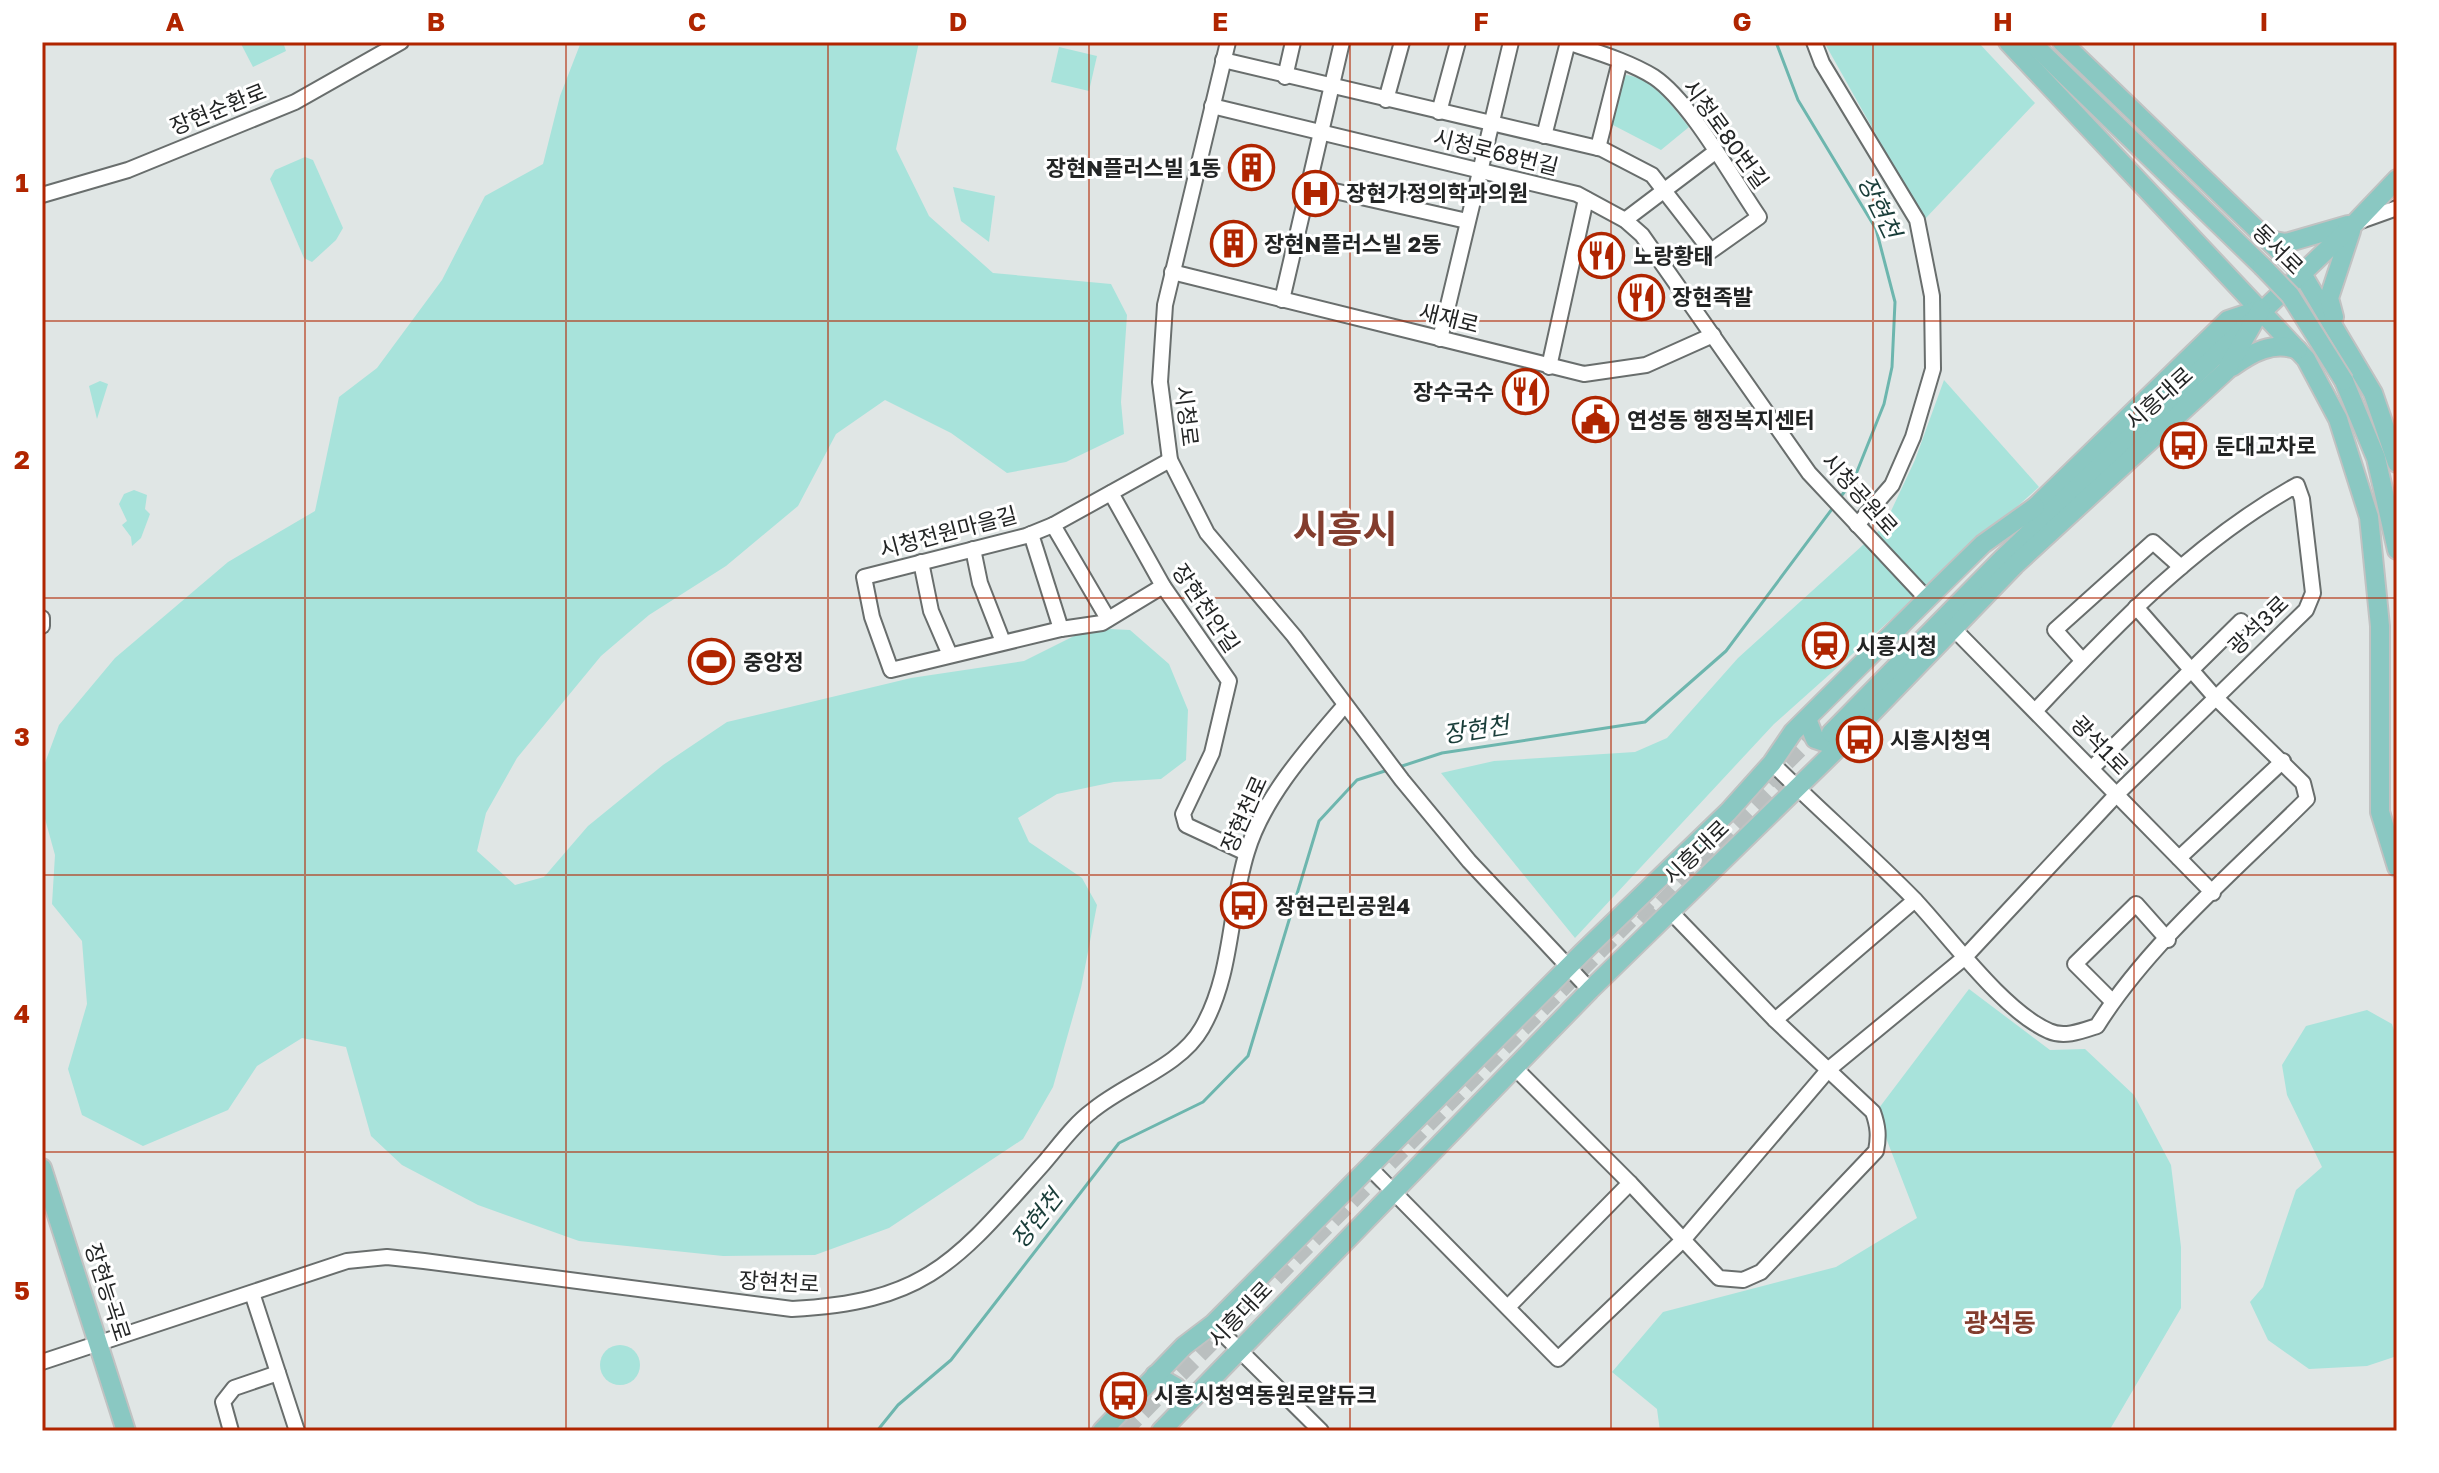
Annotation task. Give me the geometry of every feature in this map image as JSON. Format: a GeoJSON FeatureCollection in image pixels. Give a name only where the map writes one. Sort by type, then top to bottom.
{"type":"FeatureCollection","features":[{"type":"Feature","properties":{"kind":"main road"},"geometry":{"type":"LineString","coordinates":[[2008,42],[2298,350],[2338,419],[2369,517],[2380,626],[2380,812],[2397,867]]}},
{"type":"Feature","properties":{"kind":"main road","name":"동서로"},"geometry":{"type":"LineString","coordinates":[[2031,42],[2290,295],[2344,381],[2376,458],[2397,550]]}},
{"type":"Feature","properties":{"kind":"main road"},"geometry":{"type":"LineString","coordinates":[[2062,42],[2301,272],[2337,327],[2392,430],[2397,463]]}},
{"type":"Feature","properties":{"kind":"main road","name":"시흥대로"},"geometry":{"type":"LineString","coordinates":[[1825,731],[2261,309],[2355,223],[2397,179]]}},
{"type":"Feature","properties":{"kind":"main road"},"geometry":{"type":"LineString","coordinates":[[2269,240],[2286,243],[2355,223]]}},
{"type":"Feature","properties":{"kind":"main road"},"geometry":{"type":"LineString","coordinates":[[2337,327],[2329,298],[2344,245],[2355,223]]}},
{"type":"Feature","properties":{"kind":"main road"},"geometry":{"type":"LineString","coordinates":[[2225,272],[2232,290],[2228,320]]}},
{"type":"Feature","properties":{"kind":"main road","name":"시흥대로"},"geometry":{"type":"LineString","coordinates":[[1825,731],[2035,507],[2228,320],[2261,309]]}},
{"type":"Feature","properties":{"kind":"main road","name":"시흥대로"},"geometry":{"type":"LineString","coordinates":[[1102,1431],[1184,1346],[1213,1324],[1371,1169],[1568,967],[1728,812],[1772,763],[1825,731],[1954,629],[2015,565],[2226,371],[2261,309]]}},
{"type":"Feature","properties":{"kind":"main road"},"geometry":{"type":"LineString","coordinates":[[2226,371],[2248,355],[2276,345],[2298,350]]}},
{"type":"Feature","properties":{"kind":"main road","name":"시흥대로"},"geometry":{"type":"LineString","coordinates":[[1161,1431],[1590,990],[1797,788],[1825,731],[1927,599],[1983,544],[2035,507]]}},
{"type":"Feature","properties":{"kind":"main road"},"geometry":{"type":"LineString","coordinates":[[1728,812],[1743,817],[1748,835]]}},
{"type":"Feature","properties":{"kind":"main road","name":"장현능곡로"},"geometry":{"type":"LineString","coordinates":[[42,1168],[126,1431]]}},
{"type":"Feature","properties":{"kind":"main road"},"geometry":{"type":"LineString","coordinates":[[1155,1375],[1176,1387],[1181,1409]]}},
{"type":"Feature","properties":{"kind":"street","name":"장현순환로"},"geometry":{"type":"LineString","coordinates":[[42,195],[128,170],[295,102],[401,42]]}},
{"type":"Feature","properties":{"kind":"street","name":"시청로"},"geometry":{"type":"LineString","coordinates":[[1228,42],[1172,272],[1160,382],[1170,460],[1207,533],[1294,636],[1402,780],[1469,861],[1590,990]]}},
{"type":"Feature","properties":{"kind":"street"},"geometry":{"type":"LineString","coordinates":[[1285,77],[1293,42]]}},
{"type":"Feature","properties":{"kind":"street"},"geometry":{"type":"LineString","coordinates":[[1282,300],[1342,42]]}},
{"type":"Feature","properties":{"kind":"street"},"geometry":{"type":"LineString","coordinates":[[1386,100],[1402,42]]}},
{"type":"Feature","properties":{"kind":"street"},"geometry":{"type":"LineString","coordinates":[[1439,112],[1458,42]]}},
{"type":"Feature","properties":{"kind":"street"},"geometry":{"type":"LineString","coordinates":[[1440,339],[1511,42]]}},
{"type":"Feature","properties":{"kind":"street"},"geometry":{"type":"LineString","coordinates":[[1544,136],[1567,42]]}},
{"type":"Feature","properties":{"kind":"street","name":"시청로80번길"},"geometry":{"type":"LineString","coordinates":[[1567,42],[1620,61],[1655,78],[1679,99],[1759,217],[1711,251],[1663,188]]}},
{"type":"Feature","properties":{"kind":"street"},"geometry":{"type":"LineString","coordinates":[[1814,42],[1822,63],[1917,220],[1932,296],[1933,369],[1913,437],[1892,485],[1853,521]]}},
{"type":"Feature","properties":{"kind":"street"},"geometry":{"type":"LineString","coordinates":[[1223,60],[1331,88],[1598,148],[1652,175],[1663,188]]}},
{"type":"Feature","properties":{"kind":"street"},"geometry":{"type":"LineString","coordinates":[[1598,148],[1620,61]]}},
{"type":"Feature","properties":{"kind":"street","name":"시청로68번길"},"geometry":{"type":"LineString","coordinates":[[1212,106],[1586,199],[1625,220],[1642,235],[1713,335]]}},
{"type":"Feature","properties":{"kind":"street"},"geometry":{"type":"LineString","coordinates":[[1625,220],[1663,188],[1715,152]]}},
{"type":"Feature","properties":{"kind":"street"},"geometry":{"type":"LineString","coordinates":[[1308,185],[1467,221]]}},
{"type":"Feature","properties":{"kind":"street"},"geometry":{"type":"LineString","coordinates":[[1549,367],[1586,199]]}},
{"type":"Feature","properties":{"kind":"street"},"geometry":{"type":"LineString","coordinates":[[2355,223],[2397,208]]}},
{"type":"Feature","properties":{"kind":"street","name":"새재로"},"geometry":{"type":"LineString","coordinates":[[1172,272],[1584,374],[1646,365],[1713,335]]}},
{"type":"Feature","properties":{"kind":"street","name":"시청공원로"},"geometry":{"type":"LineString","coordinates":[[1713,335],[1809,473],[1927,599]]}},
{"type":"Feature","properties":{"kind":"street","name":"시청전원마을길"},"geometry":{"type":"LineString","coordinates":[[1163,586],[1108,619],[891,670],[872,617],[864,577],[1031,534],[1170,460]]}},
{"type":"Feature","properties":{"kind":"street","name":"광석3로"},"geometry":{"type":"LineString","coordinates":[[1508,1307],[1558,1359],[1684,1239],[1829,1069],[1964,958],[2117,794],[2306,610],[2313,593],[2302,499],[2297,485],[2181,567]]}},
{"type":"Feature","properties":{"kind":"street","name":"장현천안길"},"geometry":{"type":"LineString","coordinates":[[1111,493],[1163,586],[1229,681],[1212,753],[1183,814],[1186,825],[1246,853]]}},
{"type":"Feature","properties":{"kind":"street"},"geometry":{"type":"LineString","coordinates":[[1053,525],[1108,619]]}},
{"type":"Feature","properties":{"kind":"street"},"geometry":{"type":"LineString","coordinates":[[1031,534],[1061,629]]}},
{"type":"Feature","properties":{"kind":"street"},"geometry":{"type":"LineString","coordinates":[[2036,710],[2082,660],[2181,567],[2153,542],[2055,630],[2082,660]]}},
{"type":"Feature","properties":{"kind":"street"},"geometry":{"type":"LineString","coordinates":[[973,549],[980,583],[1003,642]]}},
{"type":"Feature","properties":{"kind":"street"},"geometry":{"type":"LineString","coordinates":[[921,562],[931,611],[950,655]]}},
{"type":"Feature","properties":{"kind":"street"},"geometry":{"type":"LineString","coordinates":[[1772,763],[1915,900],[1964,958],[2033,1023],[2052,1033],[2074,1033],[2097,1026],[2112,1001],[2168,940],[2307,799],[2303,783],[2215,697],[2136,607]]}},
{"type":"Feature","properties":{"kind":"street"},"geometry":{"type":"LineString","coordinates":[[42,618],[42,626]]}},
{"type":"Feature","properties":{"kind":"street"},"geometry":{"type":"LineString","coordinates":[[2092,768],[2241,621]]}},
{"type":"Feature","properties":{"kind":"street","name":"광석1로"},"geometry":{"type":"LineString","coordinates":[[1954,629],[2213,893]]}},
{"type":"Feature","properties":{"kind":"street","name":"장현천로"},"geometry":{"type":"LineString","coordinates":[[42,1362],[347,1261],[387,1257],[792,1309],[838,1307],[901,1290],[930,1276],[967,1248],[1091,1111],[1181,1052],[1202,1029],[1225,963],[1246,853],[1284,779],[1344,706]]}},
{"type":"Feature","properties":{"kind":"street"},"geometry":{"type":"LineString","coordinates":[[2179,858],[2283,761]]}},
{"type":"Feature","properties":{"kind":"street"},"geometry":{"type":"LineString","coordinates":[[1775,1020],[1915,900]]}},
{"type":"Feature","properties":{"kind":"street"},"geometry":{"type":"LineString","coordinates":[[2112,1001],[2075,964],[2136,904],[2168,940]]}},
{"type":"Feature","properties":{"kind":"street"},"geometry":{"type":"LineString","coordinates":[[1515,1068],[1719,1278],[1734,1281],[1754,1276],[1876,1151],[1879,1129],[1873,1112],[1775,1020],[1670,911]]}},
{"type":"Feature","properties":{"kind":"street"},"geometry":{"type":"LineString","coordinates":[[1371,1169],[1391,1193],[1508,1307],[1630,1183]]}},
{"type":"Feature","properties":{"kind":"street"},"geometry":{"type":"LineString","coordinates":[[252,1293],[297,1431]]}},
{"type":"Feature","properties":{"kind":"street"},"geometry":{"type":"LineString","coordinates":[[1213,1324],[1321,1431]]}},
{"type":"Feature","properties":{"kind":"street"},"geometry":{"type":"LineString","coordinates":[[231,1431],[223,1402],[234,1388],[278,1373]]}},
{"type":"Feature","properties":{"kind":"shaded area"},"geometry":{"type":"Polygon","coordinates":[[[240,42],[283,42],[286,51],[253,67],[240,42]]]}},
{"type":"Feature","properties":{"kind":"shaded area"},"geometry":{"type":"Polygon","coordinates":[[[581,42],[919,42],[896,149],[929,216],[993,273],[1111,284],[1127,315],[1121,402],[1124,434],[1066,462],[1007,473],[951,433],[885,400],[836,434],[798,506],[726,566],[649,615],[601,656],[517,758],[486,813],[477,851],[515,885],[544,877],[588,826],[663,765],[727,722],[911,678],[1024,661],[1090,628],[1130,630],[1169,664],[1188,710],[1186,760],[1161,779],[1114,782],[1057,794],[1018,818],[1029,842],[1082,878],[1097,905],[1081,988],[1053,1087],[1023,1139],[889,1228],[815,1255],[723,1256],[579,1241],[478,1205],[402,1165],[371,1136],[346,1047],[302,1038],[257,1066],[228,1110],[143,1146],[82,1115],[68,1069],[87,1004],[82,941],[52,904],[55,855],[42,808],[42,771],[59,725],[115,658],[228,562],[315,511],[339,397],[377,368],[442,280],[485,196],[543,164],[560,96],[581,42]]]}},
{"type":"Feature","properties":{"kind":"shaded area"},"geometry":{"type":"Polygon","coordinates":[[[1824,42],[1978,42],[2035,103],[1924,220],[1824,42]]]}},
{"type":"Feature","properties":{"kind":"shaded area"},"geometry":{"type":"Polygon","coordinates":[[[1059,47],[1097,56],[1089,91],[1051,82],[1059,47]]]}},
{"type":"Feature","properties":{"kind":"shaded area"},"geometry":{"type":"Polygon","coordinates":[[[1622,75],[1632,76],[1651,86],[1689,127],[1661,150],[1611,124],[1622,75]]]}},
{"type":"Feature","properties":{"kind":"shaded area"},"geometry":{"type":"Polygon","coordinates":[[[305,157],[313,160],[343,228],[336,240],[312,262],[304,258],[270,179],[275,170],[305,157]]]}},
{"type":"Feature","properties":{"kind":"shaded area"},"geometry":{"type":"Polygon","coordinates":[[[953,187],[995,196],[989,242],[961,221],[953,187]]]}},
{"type":"Feature","properties":{"kind":"shaded area"},"geometry":{"type":"Polygon","coordinates":[[[1944,380],[2039,487],[1774,724],[1575,938],[1441,773],[1494,761],[1635,752],[1667,738],[1738,658],[1884,526],[1915,460],[1944,380]]]}},
{"type":"Feature","properties":{"kind":"shaded area"},"geometry":{"type":"Polygon","coordinates":[[[100,381],[108,384],[97,419],[89,386],[100,381]]]}},
{"type":"Feature","properties":{"kind":"shaded area"},"geometry":{"type":"Polygon","coordinates":[[[134,490],[147,495],[145,509],[150,514],[141,538],[132,546],[131,537],[122,525],[127,521],[119,504],[124,494],[134,490]]]}},
{"type":"Feature","properties":{"kind":"shaded area"},"geometry":{"type":"Polygon","coordinates":[[[1969,989],[2050,1050],[2085,1049],[2134,1095],[2171,1165],[2181,1247],[2181,1308],[2109,1431],[1660,1431],[1657,1409],[1612,1372],[1663,1312],[1836,1267],[1917,1218],[1876,1112],[1969,989]]]}},
{"type":"Feature","properties":{"kind":"shaded area"},"geometry":{"type":"Polygon","coordinates":[[[2367,1010],[2392,1024],[2397,1040],[2397,1356],[2367,1366],[2309,1369],[2268,1340],[2250,1302],[2263,1287],[2296,1190],[2322,1167],[2287,1095],[2282,1065],[2306,1026],[2367,1010]]]}},
{"type":"Feature","properties":{"kind":"shaded area"},"geometry":{"type":"Polygon","coordinates":[[[620,1345],[634,1351],[640,1365],[634,1379],[620,1385],[606,1379],[600,1365],[606,1351],[620,1345]]]}},
{"type":"Feature","properties":{"kind":"waterway","name":"장현천"},"geometry":{"type":"LineString","coordinates":[[1776,42],[1798,100],[1876,229],[1895,302],[1892,367],[1884,404],[1854,479],[1839,499]]}},
{"type":"Feature","properties":{"kind":"waterway","name":"장현천"},"geometry":{"type":"LineString","coordinates":[[1399,767],[1442,753],[1645,722],[1726,651],[1835,505]]}},
{"type":"Feature","properties":{"kind":"waterway","name":"장현천"},"geometry":{"type":"LineString","coordinates":[[877,1431],[898,1405],[951,1360],[1119,1143],[1203,1102],[1248,1056],[1319,821],[1357,780],[1388,770]]}},
{"type":"Feature","properties":{"kind":"tunnel"},"geometry":{"type":"LineString","coordinates":[[1767,781],[1822,726]]}},
{"type":"Feature","properties":{"kind":"tunnel"},"geometry":{"type":"LineString","coordinates":[[1643,923],[1788,776]]}},
{"type":"Feature","properties":{"kind":"tunnel"},"geometry":{"type":"LineString","coordinates":[[1123,1431],[1648,901]]}},
{"type":"Feature","properties":{"kind":"place","name":"장현N플러스빌 1동"},"geometry":{"type":"Point","coordinates":[1252,168]}},
{"type":"Feature","properties":{"kind":"place","name":"장현가정의학과의원"},"geometry":{"type":"Point","coordinates":[1315,193]}},
{"type":"Feature","properties":{"kind":"place","name":"장현N플러스빌 2동"},"geometry":{"type":"Point","coordinates":[1233,244]}},
{"type":"Feature","properties":{"kind":"place","name":"노랑황태"},"geometry":{"type":"Point","coordinates":[1602,256]}},
{"type":"Feature","properties":{"kind":"place","name":"장현족발"},"geometry":{"type":"Point","coordinates":[1641,297]}},
{"type":"Feature","properties":{"kind":"place","name":"장수국수"},"geometry":{"type":"Point","coordinates":[1525,392]}},
{"type":"Feature","properties":{"kind":"place","name":"연성동 행정복지센터"},"geometry":{"type":"Point","coordinates":[1596,420]}},
{"type":"Feature","properties":{"kind":"place","name":"둔대교차로"},"geometry":{"type":"Point","coordinates":[2184,446]}},
{"type":"Feature","properties":{"kind":"place","name":"시흥시청"},"geometry":{"type":"Point","coordinates":[1825,646]}},
{"type":"Feature","properties":{"kind":"place","name":"중앙정"},"geometry":{"type":"Point","coordinates":[712,662]}},
{"type":"Feature","properties":{"kind":"place","name":"시흥시청역"},"geometry":{"type":"Point","coordinates":[1859,740]}},
{"type":"Feature","properties":{"kind":"place","name":"장현근린공원4"},"geometry":{"type":"Point","coordinates":[1244,906]}},
{"type":"Feature","properties":{"kind":"place","name":"시흥시청역동원로얄듀크"},"geometry":{"type":"Point","coordinates":[1123,1395]}},
{"type":"Feature","properties":{"kind":"district","name":"시흥시"},"geometry":{"type":"Point","coordinates":[1345,530]}},
{"type":"Feature","properties":{"kind":"district","name":"광석동"},"geometry":{"type":"Point","coordinates":[2000,1323]}}]}
